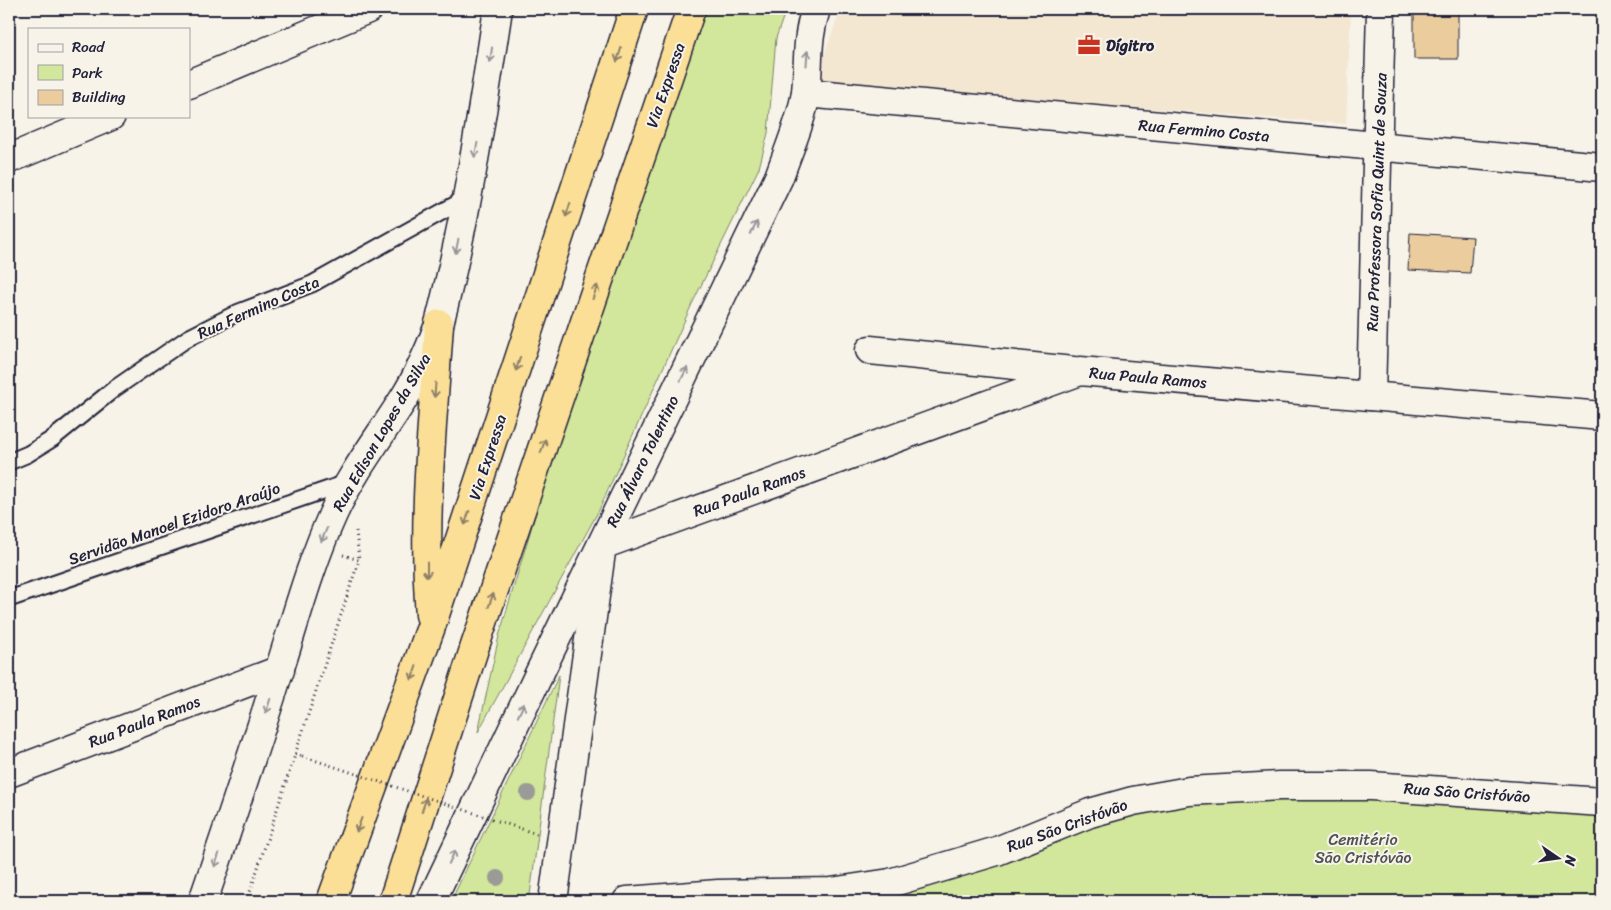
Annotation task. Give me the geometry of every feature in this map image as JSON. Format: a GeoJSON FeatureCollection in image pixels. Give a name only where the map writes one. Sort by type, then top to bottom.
{"type":"FeatureCollection","features":[{"type":"Feature","properties":{"kind":"highway","name":"Via Expressa"},"geometry":{"type":"LineString","coordinates":[[331,901],[431,627],[634,9]]}},
{"type":"Feature","properties":{"kind":"highway","name":"Via Expressa"},"geometry":{"type":"LineString","coordinates":[[393,901],[478,637],[691,9]]}},
{"type":"Feature","properties":{"kind":"highway"},"geometry":{"type":"LineString","coordinates":[[431,627],[427,579],[426,528],[439,324]]}},
{"type":"Feature","properties":{"kind":"street"},"geometry":{"type":"LineString","coordinates":[[190,84],[368,9]]}},
{"type":"Feature","properties":{"kind":"street","name":"Rua Edison Lopes da Silva"},"geometry":{"type":"LineString","coordinates":[[203,901],[280,670],[318,547],[350,481],[407,394],[425,360],[439,324],[467,198],[498,9]]}},
{"type":"Feature","properties":{"kind":"street","name":"Rua Álvaro Tolentino"},"geometry":{"type":"LineString","coordinates":[[431,901],[779,177],[806,94],[807,54],[811,24],[816,9]]}},
{"type":"Feature","properties":{"kind":"street","name":"Rua Professora Sofia Quint de Souza"},"geometry":{"type":"LineString","coordinates":[[1371,396],[1381,9]]}},
{"type":"Feature","properties":{"kind":"street","name":"Rua Fermino Costa"},"geometry":{"type":"LineString","coordinates":[[806,94],[1602,167]]}},
{"type":"Feature","properties":{"kind":"street"},"geometry":{"type":"LineString","coordinates":[[9,159],[106,118]]}},
{"type":"Feature","properties":{"kind":"street"},"geometry":{"type":"LineString","coordinates":[[870,350],[1080,371]]}},
{"type":"Feature","properties":{"kind":"street","name":"Rua Paula Ramos"},"geometry":{"type":"LineString","coordinates":[[602,544],[1080,371],[1602,416]]}},
{"type":"Feature","properties":{"kind":"street"},"geometry":{"type":"LineString","coordinates":[[553,901],[602,544]]}},
{"type":"Feature","properties":{"kind":"street","name":"Rua Paula Ramos"},"geometry":{"type":"LineString","coordinates":[[9,773],[280,670]]}},
{"type":"Feature","properties":{"kind":"street","name":"Rua São Cristóvão"},"geometry":{"type":"LineString","coordinates":[[627,901],[718,894],[833,897],[905,879],[997,851],[1090,813],[1133,801],[1189,792],[1280,786],[1371,786],[1602,802]]}},
{"type":"Feature","properties":{"kind":"lane","name":"Rua Fermino Costa"},"geometry":{"type":"LineString","coordinates":[[9,462],[28,454],[52,439],[114,389],[188,338],[239,312],[312,284],[467,198]]}},
{"type":"Feature","properties":{"kind":"lane","name":"Servidão Manoel Ezidoro Araújo"},"geometry":{"type":"LineString","coordinates":[[9,599],[350,481]]}},
{"type":"Feature","properties":{"kind":"path"},"geometry":{"type":"LineString","coordinates":[[247,901],[358,562]]}},
{"type":"Feature","properties":{"kind":"path"},"geometry":{"type":"LineString","coordinates":[[295,754],[562,842]]}},
{"type":"Feature","properties":{"kind":"shaded area","name":"Dígitro"},"geometry":{"type":"Polygon","coordinates":[[[841,9],[1351,9],[1346,124],[814,82],[841,9]]]}},
{"type":"Feature","properties":{"kind":"green space"},"geometry":{"type":"Polygon","coordinates":[[[705,9],[786,9],[776,38],[768,133],[759,168],[692,304],[599,510],[478,732],[499,636],[569,402],[705,9]]]}},
{"type":"Feature","properties":{"kind":"green space"},"geometry":{"type":"Polygon","coordinates":[[[559,675],[530,895],[500,901],[451,901],[559,675]]]}},
{"type":"Feature","properties":{"kind":"green space","name":"Cemitério São Cristóvão"},"geometry":{"type":"Polygon","coordinates":[[[1390,793],[1602,810],[1602,901],[854,901],[853,898],[887,898],[1108,813],[1186,802],[1390,793]]]}},
{"type":"Feature","properties":{"kind":"building"},"geometry":{"type":"Polygon","coordinates":[[[1414,11],[1458,11],[1458,59],[1414,59],[1414,11]]]}},
{"type":"Feature","properties":{"kind":"building"},"geometry":{"type":"Polygon","coordinates":[[[1410,233],[1473,237],[1470,273],[1408,270],[1410,233]]]}},
{"type":"Feature","properties":{"kind":"place","name":"Dígitro"},"geometry":{"type":"Point","coordinates":[1089,45]}}]}
